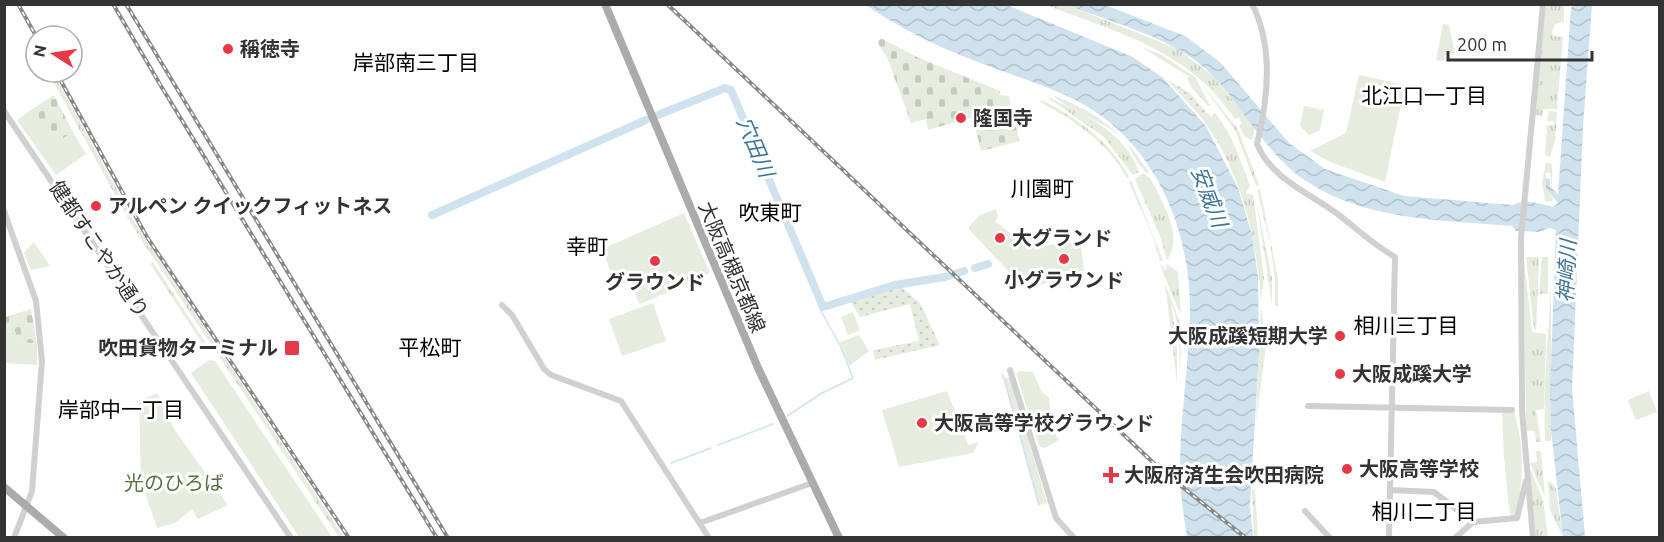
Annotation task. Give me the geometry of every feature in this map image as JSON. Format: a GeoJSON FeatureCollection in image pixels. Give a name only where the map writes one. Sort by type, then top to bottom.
{"type":"FeatureCollection","features":[{"type":"Feature","properties":{"kind":"main road","name":"大阪高槻京都線"},"geometry":{"type":"LineString","coordinates":[[605,4],[758,369],[839,537]]}},
{"type":"Feature","properties":{"kind":"main road"},"geometry":{"type":"LineString","coordinates":[[4,487],[64,537]]}},
{"type":"Feature","properties":{"kind":"street"},"geometry":{"type":"LineString","coordinates":[[1252,4],[1261,23],[1266,48],[1264,107],[1257,144],[1261,152],[1287,182],[1338,214],[1375,245],[1395,257],[1389,537]]}},
{"type":"Feature","properties":{"kind":"street"},"geometry":{"type":"LineString","coordinates":[[1533,537],[1522,410],[1522,232],[1543,4]]}},
{"type":"Feature","properties":{"kind":"street","name":"健都すこやか通り"},"geometry":{"type":"LineString","coordinates":[[4,111],[291,537]]}},
{"type":"Feature","properties":{"kind":"street"},"geometry":{"type":"LineString","coordinates":[[4,211],[36,301],[40,331],[41,382],[32,491],[14,537]]}},
{"type":"Feature","properties":{"kind":"street"},"geometry":{"type":"LineString","coordinates":[[502,305],[512,315],[544,369],[551,375],[621,401],[709,537]]}},
{"type":"Feature","properties":{"kind":"street"},"geometry":{"type":"LineString","coordinates":[[1010,370],[1056,518],[1074,537]]}},
{"type":"Feature","properties":{"kind":"street"},"geometry":{"type":"LineString","coordinates":[[1308,406],[1512,410]]}},
{"type":"Feature","properties":{"kind":"street"},"geometry":{"type":"LineString","coordinates":[[1455,537],[1473,522],[1517,518],[1528,477]]}},
{"type":"Feature","properties":{"kind":"street"},"geometry":{"type":"LineString","coordinates":[[700,523],[812,483]]}},
{"type":"Feature","properties":{"kind":"street"},"geometry":{"type":"LineString","coordinates":[[1390,490],[1434,492],[1473,522]]}},
{"type":"Feature","properties":{"kind":"street"},"geometry":{"type":"LineString","coordinates":[[1305,511],[1330,537]]}},
{"type":"Feature","properties":{"kind":"green space"},"geometry":{"type":"Polygon","coordinates":[[[1032,5],[1162,55],[1195,77],[1210,105],[1208,106],[1191,87],[1187,78],[1190,77],[1141,47],[1032,5]]]}},
{"type":"Feature","properties":{"kind":"green space"},"geometry":{"type":"Polygon","coordinates":[[[1046,5],[1067,5],[1178,49],[1213,76],[1255,127],[1252,140],[1245,137],[1239,126],[1242,123],[1239,117],[1235,119],[1217,95],[1174,60],[1126,35],[1046,5]]]}},
{"type":"Feature","properties":{"kind":"green space"},"geometry":{"type":"Polygon","coordinates":[[[1546,5],[1564,5],[1564,21],[1555,24],[1552,33],[1554,36],[1563,37],[1557,109],[1543,109],[1542,116],[1534,115],[1546,5]]]}},
{"type":"Feature","properties":{"kind":"green space"},"geometry":{"type":"Polygon","coordinates":[[[1443,24],[1449,25],[1455,53],[1446,53],[1444,61],[1436,60],[1443,24]]]}},
{"type":"Feature","properties":{"kind":"green space","name":"隆国寺"},"geometry":{"type":"Polygon","coordinates":[[[881,38],[917,57],[1000,91],[999,95],[1009,96],[1013,116],[1009,117],[1011,128],[1016,127],[1020,141],[981,151],[973,117],[928,130],[926,119],[911,123],[887,57],[877,42],[881,38]]]}},
{"type":"Feature","properties":{"kind":"green space"},"geometry":{"type":"Polygon","coordinates":[[[1359,75],[1405,85],[1385,182],[1330,162],[1310,151],[1346,133],[1359,75]]]}},
{"type":"Feature","properties":{"kind":"green space"},"geometry":{"type":"Polygon","coordinates":[[[1166,79],[1190,93],[1206,112],[1201,117],[1166,79]]]}},
{"type":"Feature","properties":{"kind":"green space"},"geometry":{"type":"Polygon","coordinates":[[[1200,82],[1238,129],[1259,185],[1256,186],[1235,130],[1200,82]]]}},
{"type":"Feature","properties":{"kind":"green space"},"geometry":{"type":"Polygon","coordinates":[[[55,84],[60,84],[135,223],[344,537],[339,537],[131,224],[55,84]]]}},
{"type":"Feature","properties":{"kind":"green space"},"geometry":{"type":"Polygon","coordinates":[[[54,95],[73,132],[56,144],[31,110],[54,95]]]}},
{"type":"Feature","properties":{"kind":"green space"},"geometry":{"type":"Polygon","coordinates":[[[1054,96],[1097,117],[1119,135],[1112,130],[1067,106],[1054,96]]]}},
{"type":"Feature","properties":{"kind":"green space"},"geometry":{"type":"Polygon","coordinates":[[[1047,97],[1089,117],[1114,135],[1133,158],[1139,172],[1133,175],[1104,137],[1047,97]]]}},
{"type":"Feature","properties":{"kind":"green space"},"geometry":{"type":"Polygon","coordinates":[[[1042,100],[1092,132],[1112,152],[1129,177],[1127,178],[1100,143],[1078,125],[1040,102],[1042,100]]]}},
{"type":"Feature","properties":{"kind":"green space"},"geometry":{"type":"Polygon","coordinates":[[[1304,106],[1324,110],[1320,130],[1309,135],[1300,126],[1304,106]]]}},
{"type":"Feature","properties":{"kind":"green space"},"geometry":{"type":"Polygon","coordinates":[[[31,110],[56,143],[73,132],[86,154],[56,175],[17,120],[31,110]]]}},
{"type":"Feature","properties":{"kind":"green space"},"geometry":{"type":"Polygon","coordinates":[[[1549,111],[1557,112],[1555,141],[1550,157],[1545,155],[1547,125],[1554,125],[1554,121],[1547,121],[1549,111]]]}},
{"type":"Feature","properties":{"kind":"green space"},"geometry":{"type":"Polygon","coordinates":[[[1206,112],[1211,117],[1215,113],[1227,130],[1250,186],[1246,193],[1253,195],[1264,278],[1261,300],[1255,251],[1244,204],[1227,159],[1201,117],[1206,112]]]}},
{"type":"Feature","properties":{"kind":"green space"},"geometry":{"type":"Polygon","coordinates":[[[1124,141],[1130,147],[1150,174],[1140,166],[1124,141]]]}},
{"type":"Feature","properties":{"kind":"green space"},"geometry":{"type":"Polygon","coordinates":[[[1546,162],[1552,164],[1552,189],[1550,173],[1546,173],[1546,180],[1547,189],[1553,198],[1552,202],[1545,201],[1542,182],[1546,162]]]}},
{"type":"Feature","properties":{"kind":"green space"},"geometry":{"type":"Polygon","coordinates":[[[1143,174],[1150,178],[1169,219],[1173,241],[1172,251],[1167,260],[1160,236],[1135,179],[1143,174]]]}},
{"type":"Feature","properties":{"kind":"green space"},"geometry":{"type":"Polygon","coordinates":[[[1131,180],[1163,261],[1160,261],[1153,237],[1129,182],[1131,180]]]}},
{"type":"Feature","properties":{"kind":"green space"},"geometry":{"type":"Polygon","coordinates":[[[1260,189],[1278,279],[1278,306],[1275,306],[1275,279],[1270,243],[1257,190],[1260,189]]]}},
{"type":"Feature","properties":{"kind":"green space"},"geometry":{"type":"Polygon","coordinates":[[[1256,199],[1272,278],[1272,304],[1256,199]]]}},
{"type":"Feature","properties":{"kind":"green space"},"geometry":{"type":"Polygon","coordinates":[[[996,209],[998,217],[995,221],[1029,248],[1080,241],[1084,270],[1040,285],[1013,282],[1009,272],[968,228],[980,215],[996,209]]]}},
{"type":"Feature","properties":{"kind":"green space","name":"グラウンド"},"geometry":{"type":"Polygon","coordinates":[[[684,213],[710,273],[696,280],[693,274],[637,299],[631,282],[616,286],[602,249],[684,213]]]}},
{"type":"Feature","properties":{"kind":"green space"},"geometry":{"type":"Polygon","coordinates":[[[34,242],[50,266],[31,270],[24,253],[34,242]]]}},
{"type":"Feature","properties":{"kind":"green space"},"geometry":{"type":"Polygon","coordinates":[[[1526,257],[1539,257],[1536,330],[1534,329],[1526,257]]]}},
{"type":"Feature","properties":{"kind":"green space"},"geometry":{"type":"Polygon","coordinates":[[[1542,257],[1548,257],[1548,294],[1539,294],[1542,257]]]}},
{"type":"Feature","properties":{"kind":"green space"},"geometry":{"type":"Polygon","coordinates":[[[1524,260],[1532,332],[1546,334],[1544,409],[1536,410],[1541,442],[1536,442],[1535,431],[1526,431],[1524,260]]]}},
{"type":"Feature","properties":{"kind":"green space"},"geometry":{"type":"Polygon","coordinates":[[[153,262],[210,350],[208,352],[150,264],[153,262]]]}},
{"type":"Feature","properties":{"kind":"green space"},"geometry":{"type":"Polygon","coordinates":[[[1167,264],[1178,272],[1181,314],[1161,265],[1165,271],[1167,264]]]}},
{"type":"Feature","properties":{"kind":"green space"},"geometry":{"type":"Polygon","coordinates":[[[694,274],[696,280],[640,304],[637,299],[694,274]]]}},
{"type":"Feature","properties":{"kind":"green space"},"geometry":{"type":"Polygon","coordinates":[[[1165,283],[1181,325],[1180,374],[1178,324],[1171,302],[1177,345],[1177,382],[1165,283]]]}},
{"type":"Feature","properties":{"kind":"green space"},"geometry":{"type":"Polygon","coordinates":[[[1551,285],[1551,441],[1545,441],[1545,383],[1551,285]]]}},
{"type":"Feature","properties":{"kind":"green space"},"geometry":{"type":"Polygon","coordinates":[[[900,286],[920,303],[940,345],[875,360],[873,350],[919,341],[910,304],[860,317],[850,301],[900,286]]]}},
{"type":"Feature","properties":{"kind":"green space","name":"グラウンド"},"geometry":{"type":"Polygon","coordinates":[[[653,303],[666,341],[622,356],[609,319],[653,303]]]}},
{"type":"Feature","properties":{"kind":"green space"},"geometry":{"type":"Polygon","coordinates":[[[1261,304],[1266,346],[1256,422],[1261,304]]]}},
{"type":"Feature","properties":{"kind":"green space"},"geometry":{"type":"Polygon","coordinates":[[[31,309],[37,344],[15,341],[16,332],[5,331],[5,317],[31,309]]]}},
{"type":"Feature","properties":{"kind":"green space"},"geometry":{"type":"Polygon","coordinates":[[[853,312],[860,330],[848,335],[841,317],[853,312]]]}},
{"type":"Feature","properties":{"kind":"green space"},"geometry":{"type":"Polygon","coordinates":[[[5,331],[16,332],[16,341],[37,344],[37,365],[5,363],[5,331]]]}},
{"type":"Feature","properties":{"kind":"green space"},"geometry":{"type":"Polygon","coordinates":[[[859,335],[869,351],[849,366],[840,342],[859,335]]]}},
{"type":"Feature","properties":{"kind":"green space"},"geometry":{"type":"Polygon","coordinates":[[[209,360],[215,361],[332,537],[299,537],[191,373],[209,360]]]}},
{"type":"Feature","properties":{"kind":"green space"},"geometry":{"type":"Polygon","coordinates":[[[1019,371],[1033,372],[1041,391],[1049,398],[1051,427],[1059,440],[1045,448],[1039,446],[1016,373],[1019,371]]]}},
{"type":"Feature","properties":{"kind":"green space"},"geometry":{"type":"Polygon","coordinates":[[[1010,377],[1047,503],[1039,505],[1004,379],[1010,377]]]}},
{"type":"Feature","properties":{"kind":"green space","name":"大阪高等学校グラウンド"},"geometry":{"type":"Polygon","coordinates":[[[947,391],[968,445],[979,442],[973,453],[899,467],[882,410],[947,391]]]}},
{"type":"Feature","properties":{"kind":"green space"},"geometry":{"type":"Polygon","coordinates":[[[1649,391],[1657,412],[1636,420],[1628,400],[1649,391]]]}},
{"type":"Feature","properties":{"kind":"green space","name":"光のひろば"},"geometry":{"type":"Polygon","coordinates":[[[157,393],[174,429],[228,505],[198,519],[192,509],[175,523],[157,528],[141,481],[139,400],[157,393]]]}},
{"type":"Feature","properties":{"kind":"green space"},"geometry":{"type":"Polygon","coordinates":[[[1502,412],[1514,413],[1520,437],[1522,475],[1517,513],[1513,517],[1510,517],[1502,412]]]}},
{"type":"Feature","properties":{"kind":"green space"},"geometry":{"type":"Polygon","coordinates":[[[1536,451],[1541,451],[1545,497],[1530,463],[1537,462],[1536,451]]]}},
{"type":"Feature","properties":{"kind":"green space"},"geometry":{"type":"Polygon","coordinates":[[[1530,468],[1543,500],[1548,537],[1536,537],[1530,468]]]}},
{"type":"Feature","properties":{"kind":"green space"},"geometry":{"type":"Polygon","coordinates":[[[1550,481],[1556,489],[1563,537],[1550,510],[1548,482],[1550,481]]]}},
{"type":"Feature","properties":{"kind":"green space"},"geometry":{"type":"Polygon","coordinates":[[[1252,489],[1255,490],[1258,537],[1254,537],[1252,489]]]}},
{"type":"Feature","properties":{"kind":"water","name":"安威川"},"geometry":{"type":"Polygon","coordinates":[[[866,5],[1007,5],[1133,57],[1163,78],[1206,126],[1238,188],[1252,235],[1258,277],[1259,353],[1250,505],[1253,537],[1187,537],[1181,494],[1180,458],[1189,333],[1189,281],[1176,221],[1149,166],[1131,142],[1109,121],[1083,104],[1042,85],[943,48],[903,28],[866,5]]]}},
{"type":"Feature","properties":{"kind":"water","name":"神崎川"},"geometry":{"type":"Polygon","coordinates":[[[1067,5],[1105,5],[1185,36],[1220,62],[1289,143],[1325,169],[1404,196],[1513,205],[1528,202],[1553,207],[1558,203],[1546,189],[1545,178],[1550,179],[1550,186],[1558,195],[1571,8],[1573,5],[1592,5],[1583,126],[1572,388],[1585,537],[1563,537],[1551,430],[1550,390],[1556,230],[1550,228],[1539,232],[1516,231],[1512,226],[1406,216],[1354,204],[1329,194],[1306,181],[1279,158],[1224,89],[1199,63],[1144,33],[1067,5]]]}},
{"type":"Feature","properties":{"kind":"waterway","name":"穴田川"},"geometry":{"type":"LineString","coordinates":[[658,115],[725,88],[731,90],[823,307],[895,285],[945,277],[964,271]]}},
{"type":"Feature","properties":{"kind":"waterway","name":"穴田川"},"geometry":{"type":"LineString","coordinates":[[432,215],[646,120]]}},
{"type":"Feature","properties":{"kind":"waterway","name":"穴田川"},"geometry":{"type":"LineString","coordinates":[[975,268],[988,264]]}},
{"type":"Feature","properties":{"kind":"waterway"},"geometry":{"type":"LineString","coordinates":[[787,416],[822,393],[853,378],[840,345],[821,311],[823,307]]}},
{"type":"Feature","properties":{"kind":"waterway"},"geometry":{"type":"LineString","coordinates":[[1003,375],[1039,505]]}},
{"type":"Feature","properties":{"kind":"waterway"},"geometry":{"type":"LineString","coordinates":[[718,445],[773,424]]}},
{"type":"Feature","properties":{"kind":"waterway"},"geometry":{"type":"LineString","coordinates":[[671,463],[711,448]]}},
{"type":"Feature","properties":{"kind":"railway"},"geometry":{"type":"LineString","coordinates":[[18,4],[29,24]]}},
{"type":"Feature","properties":{"kind":"railway"},"geometry":{"type":"LineString","coordinates":[[113,4],[437,538]]}},
{"type":"Feature","properties":{"kind":"railway"},"geometry":{"type":"LineString","coordinates":[[126,4],[448,538]]}},
{"type":"Feature","properties":{"kind":"railway"},"geometry":{"type":"LineString","coordinates":[[667,4],[1160,469],[1246,538]]}},
{"type":"Feature","properties":{"kind":"railway"},"geometry":{"type":"LineString","coordinates":[[63,84],[147,237],[349,538]]}},
{"type":"Feature","properties":{"kind":"place","name":"稱徳寺"},"geometry":{"type":"Point","coordinates":[228,49]}},
{"type":"Feature","properties":{"kind":"place","name":"隆国寺"},"geometry":{"type":"Point","coordinates":[961,118]}},
{"type":"Feature","properties":{"kind":"place","name":"アルペン クイックフィットネス"},"geometry":{"type":"Point","coordinates":[96,206]}},
{"type":"Feature","properties":{"kind":"place","name":"大グランド"},"geometry":{"type":"Point","coordinates":[1000,238]}},
{"type":"Feature","properties":{"kind":"place","name":"小グラウンド"},"geometry":{"type":"Point","coordinates":[1064,259]}},
{"type":"Feature","properties":{"kind":"place","name":"グラウンド"},"geometry":{"type":"Point","coordinates":[655,261]}},
{"type":"Feature","properties":{"kind":"place","name":"大阪成蹊短期大学"},"geometry":{"type":"Point","coordinates":[1340,336]}},
{"type":"Feature","properties":{"kind":"place","name":"吹田貨物ターミナル"},"geometry":{"type":"Point","coordinates":[292,348]}},
{"type":"Feature","properties":{"kind":"place","name":"大阪成蹊大学"},"geometry":{"type":"Point","coordinates":[1340,374]}},
{"type":"Feature","properties":{"kind":"place","name":"大阪高等学校グラウンド"},"geometry":{"type":"Point","coordinates":[922,423]}},
{"type":"Feature","properties":{"kind":"place","name":"大阪高等学校"},"geometry":{"type":"Point","coordinates":[1347,469]}},
{"type":"Feature","properties":{"kind":"place","name":"大阪府済生会吹田病院"},"geometry":{"type":"Point","coordinates":[1111,475]}},
{"type":"Feature","properties":{"kind":"district","name":"岸部南三丁目"},"geometry":{"type":"Point","coordinates":[416,63]}},
{"type":"Feature","properties":{"kind":"district","name":"北江口一丁目"},"geometry":{"type":"Point","coordinates":[1424,96]}},
{"type":"Feature","properties":{"kind":"district","name":"川園町"},"geometry":{"type":"Point","coordinates":[1042,189]}},
{"type":"Feature","properties":{"kind":"district","name":"吹東町"},"geometry":{"type":"Point","coordinates":[770,213]}},
{"type":"Feature","properties":{"kind":"district","name":"幸町"},"geometry":{"type":"Point","coordinates":[587,247]}},
{"type":"Feature","properties":{"kind":"district","name":"相川三丁目"},"geometry":{"type":"Point","coordinates":[1406,326]}},
{"type":"Feature","properties":{"kind":"district","name":"平松町"},"geometry":{"type":"Point","coordinates":[430,348]}},
{"type":"Feature","properties":{"kind":"district","name":"岸部中一丁目"},"geometry":{"type":"Point","coordinates":[121,410]}},
{"type":"Feature","properties":{"kind":"district","name":"相川二丁目"},"geometry":{"type":"Point","coordinates":[1424,512]}}]}
